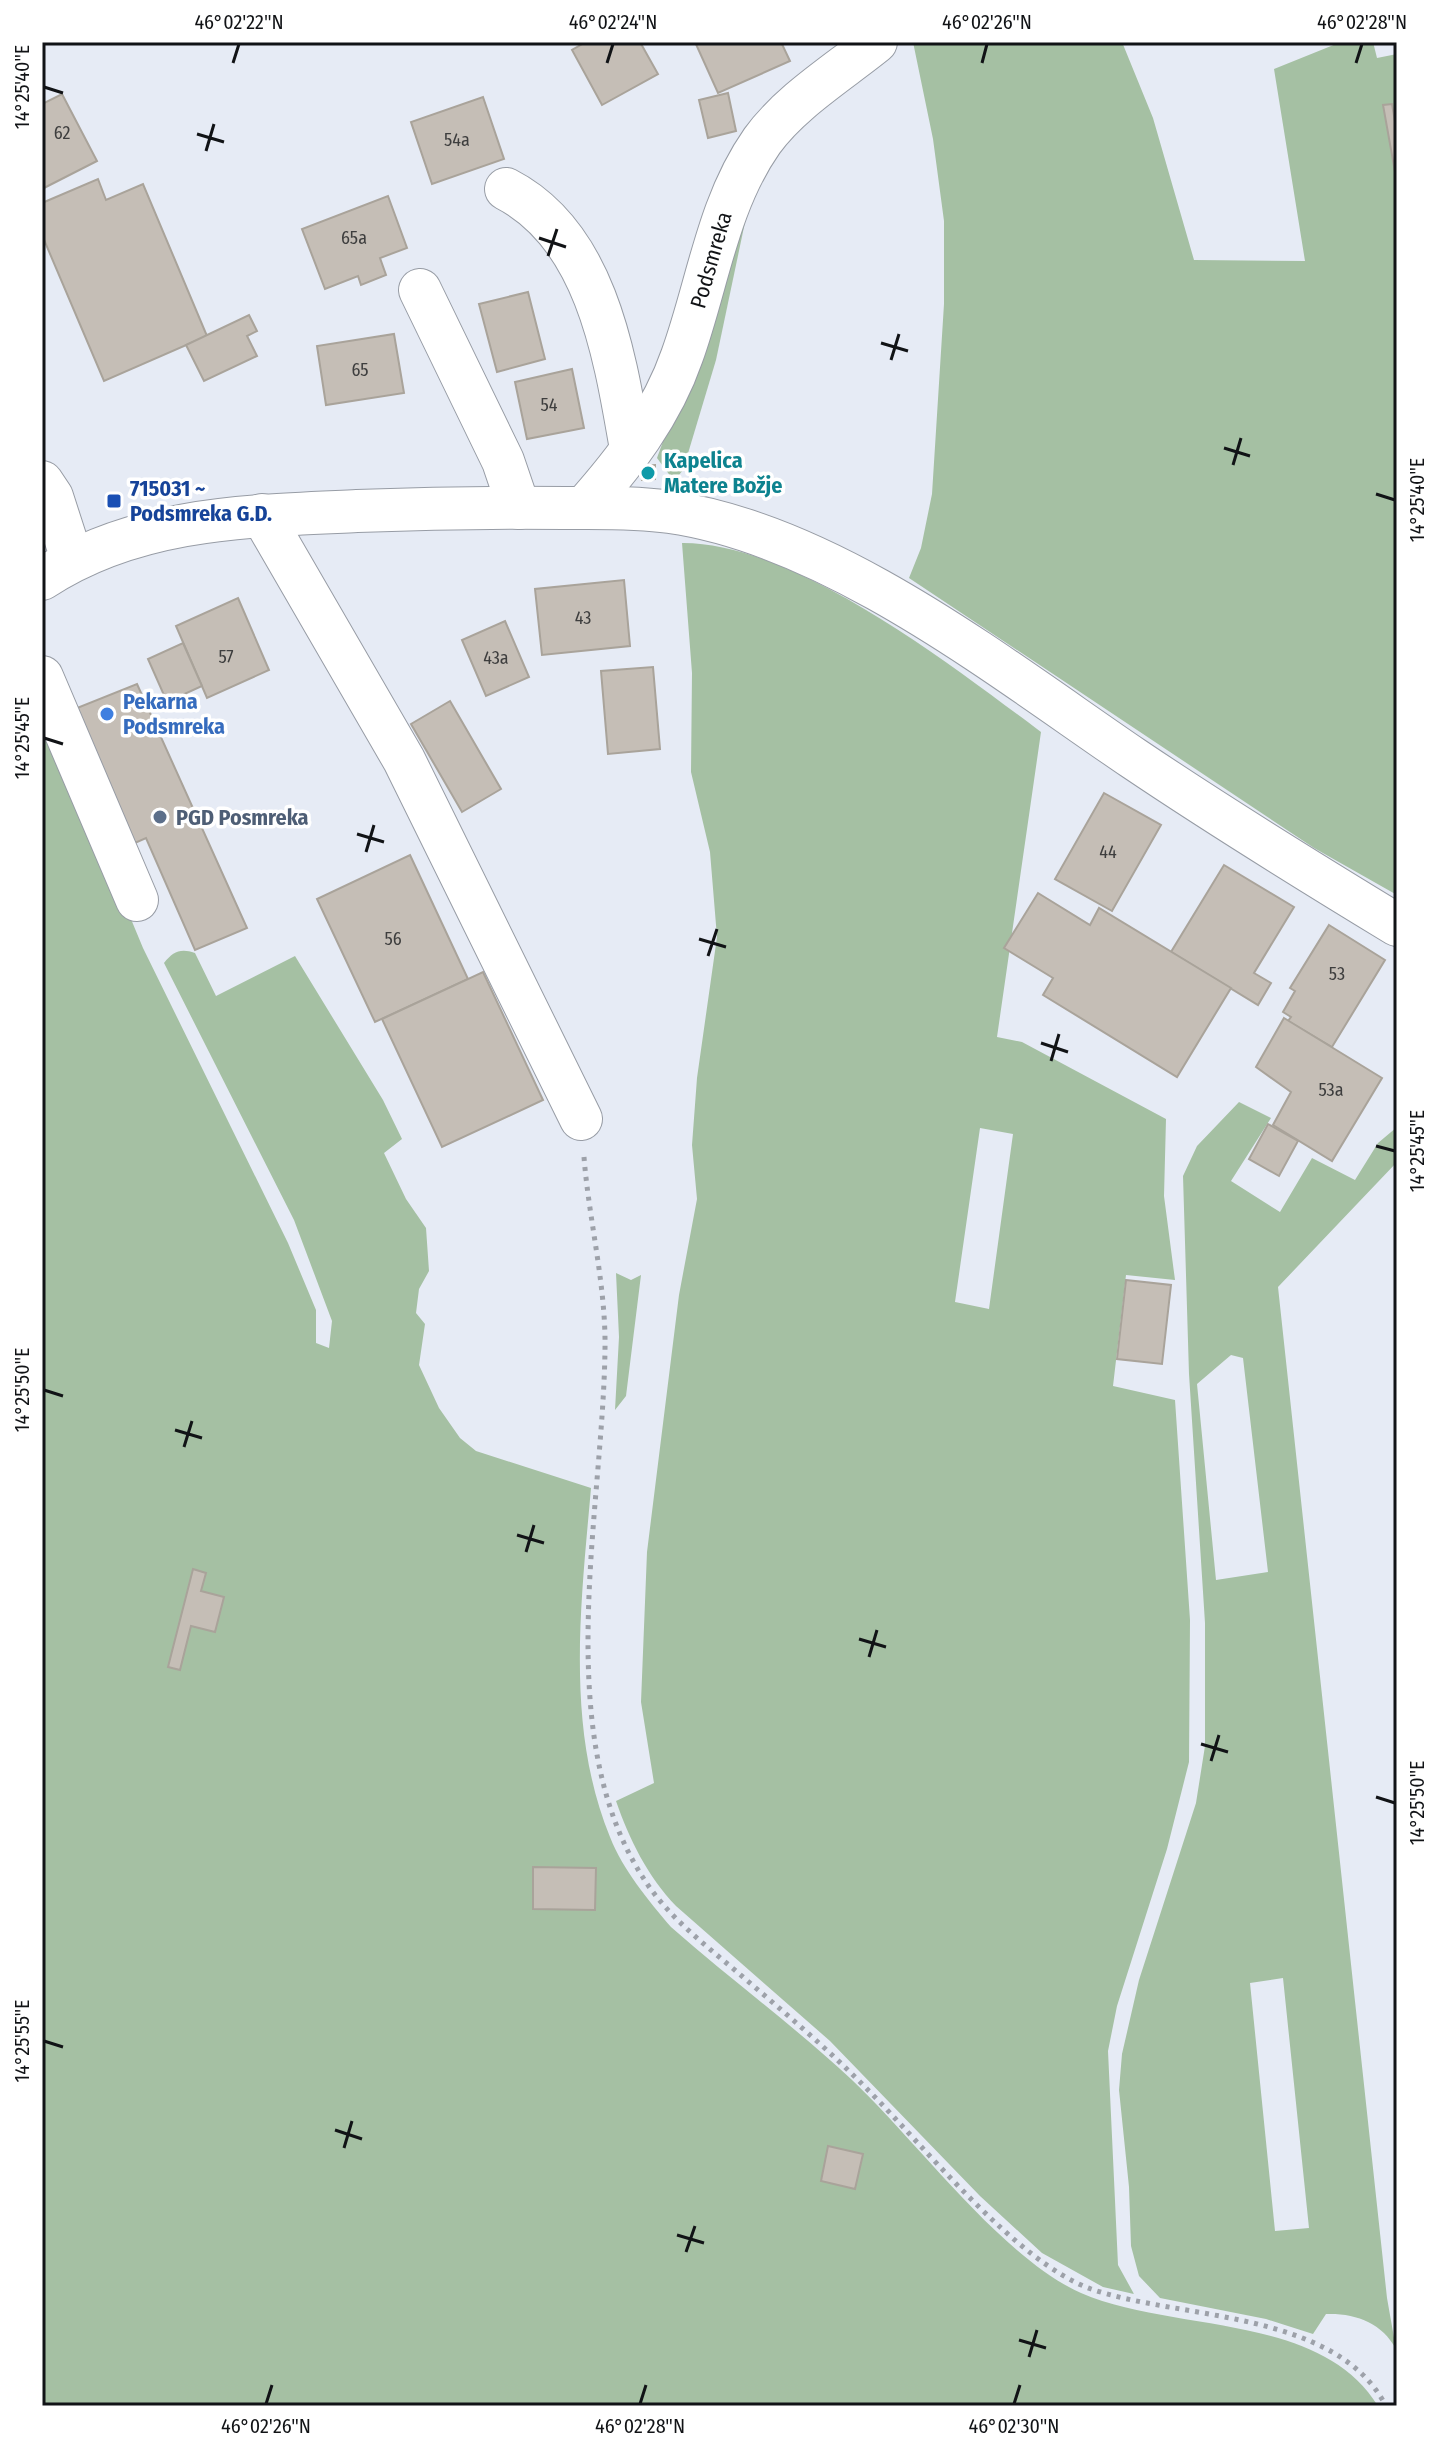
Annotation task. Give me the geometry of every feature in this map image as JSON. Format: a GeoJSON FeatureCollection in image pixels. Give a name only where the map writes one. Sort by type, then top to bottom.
{"type":"FeatureCollection","features":[{"type":"Feature","properties":{"kind":"street","name":"Podsmreka"},"geometry":{"type":"LineString","coordinates":[[584,508],[616,472],[658,411],[681,359],[726,204],[746,165],[763,139],[785,115],[876,42]]}},
{"type":"Feature","properties":{"kind":"street"},"geometry":{"type":"LineString","coordinates":[[506,189],[530,201],[562,234],[590,286],[618,378],[631,449]]}},
{"type":"Feature","properties":{"kind":"street"},"geometry":{"type":"LineString","coordinates":[[420,290],[503,461],[519,508]]}},
{"type":"Feature","properties":{"kind":"street"},"geometry":{"type":"LineString","coordinates":[[42,482],[52,497],[57,569],[135,534],[193,523],[262,515],[519,508],[670,512],[803,550],[896,601],[1233,826],[1397,925]]}},
{"type":"Feature","properties":{"kind":"street"},"geometry":{"type":"LineString","coordinates":[[262,515],[404,760],[581,1119]]}},
{"type":"Feature","properties":{"kind":"street"},"geometry":{"type":"LineString","coordinates":[[42,677],[137,900]]}},
{"type":"Feature","properties":{"kind":"path"},"geometry":{"type":"LineString","coordinates":[[581,1119],[605,1345],[592,1575],[592,1723],[610,1814],[643,1878],[665,1907],[827,2050],[924,2145],[981,2208],[1056,2272],[1089,2288],[1125,2298],[1262,2325],[1310,2342],[1352,2363],[1386,2406]]}},
{"type":"Feature","properties":{"kind":"green space"},"geometry":{"type":"Polygon","coordinates":[[[913,42],[1122,42],[1153,118],[1194,260],[1305,261],[1274,69],[1341,42],[1373,42],[1377,58],[1397,54],[1397,895],[1314,848],[909,578],[921,548],[932,494],[944,304],[944,221],[933,139],[913,42]]]}},
{"type":"Feature","properties":{"kind":"green space"},"geometry":{"type":"Polygon","coordinates":[[[748,208],[716,360],[683,470],[674,481],[657,458],[748,208]]]}},
{"type":"Feature","properties":{"kind":"green space"},"geometry":{"type":"Polygon","coordinates":[[[682,543],[726,548],[773,563],[821,585],[918,643],[1041,732],[997,1037],[1022,1042],[1166,1119],[1164,1196],[1175,1280],[1126,1275],[1113,1386],[1175,1400],[1190,1620],[1189,1762],[1167,1849],[1117,2006],[1108,2051],[1118,2265],[1134,2294],[1103,2287],[1042,2253],[980,2196],[830,2041],[676,1906],[640,1857],[616,1801],[654,1783],[641,1702],[647,1552],[679,1295],[697,1199],[692,1145],[697,1078],[717,937],[710,852],[691,772],[692,673],[682,543]],[[980,1128],[955,1302],[989,1309],[1013,1134],[980,1128]]]}},
{"type":"Feature","properties":{"kind":"green space"},"geometry":{"type":"Polygon","coordinates":[[[42,705],[143,948],[288,1243],[316,1310],[316,1343],[329,1348],[332,1321],[294,1220],[164,963],[177,952],[195,953],[216,996],[295,956],[383,1100],[402,1139],[384,1153],[406,1199],[426,1228],[429,1271],[419,1289],[416,1313],[425,1324],[419,1365],[439,1408],[460,1438],[476,1451],[591,1488],[583,1576],[580,1664],[587,1752],[596,1795],[610,1837],[645,1895],[671,1927],[851,2079],[990,2226],[1051,2276],[1081,2293],[1118,2305],[1283,2339],[1320,2354],[1352,2376],[1378,2406],[42,2406],[42,705]]]}},
{"type":"Feature","properties":{"kind":"green space"},"geometry":{"type":"Polygon","coordinates":[[[1239,1102],[1271,1118],[1231,1181],[1280,1212],[1312,1158],[1355,1180],[1378,1143],[1397,1127],[1397,1162],[1278,1287],[1387,2298],[1396,2349],[1376,2326],[1348,2315],[1326,2314],[1313,2334],[1266,2319],[1160,2298],[1139,2276],[1131,2246],[1129,2187],[1119,2090],[1122,2054],[1139,1980],[1196,1803],[1205,1746],[1205,1623],[1189,1374],[1183,1176],[1197,1146],[1239,1102]],[[1231,1355],[1197,1384],[1216,1580],[1268,1572],[1243,1358],[1231,1355]],[[1283,1978],[1250,1983],[1275,2231],[1309,2228],[1283,1978]]]}},
{"type":"Feature","properties":{"kind":"green space"},"geometry":{"type":"Polygon","coordinates":[[[616,1273],[631,1280],[641,1275],[626,1396],[615,1410],[619,1337],[616,1273]]]}},
{"type":"Feature","properties":{"kind":"building"},"geometry":{"type":"Polygon","coordinates":[[[586,42],[640,42],[658,74],[602,105],[572,50],[586,42]]]}},
{"type":"Feature","properties":{"kind":"building"},"geometry":{"type":"Polygon","coordinates":[[[695,42],[781,42],[790,61],[718,93],[695,42]]]}},
{"type":"Feature","properties":{"kind":"building"},"geometry":{"type":"Polygon","coordinates":[[[728,93],[736,131],[708,138],[699,100],[728,93]]]}},
{"type":"Feature","properties":{"kind":"building"},"geometry":{"type":"Polygon","coordinates":[[[62,94],[97,161],[42,189],[42,104],[62,94]]]}},
{"type":"Feature","properties":{"kind":"building"},"geometry":{"type":"Polygon","coordinates":[[[483,97],[504,159],[432,184],[411,122],[483,97]]]}},
{"type":"Feature","properties":{"kind":"building"},"geometry":{"type":"Polygon","coordinates":[[[1392,104],[1397,133],[1397,183],[1383,105],[1392,104]]]}},
{"type":"Feature","properties":{"kind":"building"},"geometry":{"type":"Polygon","coordinates":[[[98,179],[106,200],[143,184],[207,336],[104,381],[42,235],[42,203],[98,179]]]}},
{"type":"Feature","properties":{"kind":"building"},"geometry":{"type":"Polygon","coordinates":[[[388,196],[407,248],[380,258],[386,275],[361,285],[358,276],[325,289],[302,229],[388,196]]]}},
{"type":"Feature","properties":{"kind":"building"},"geometry":{"type":"Polygon","coordinates":[[[528,292],[545,359],[497,372],[479,304],[528,292]]]}},
{"type":"Feature","properties":{"kind":"building"},"geometry":{"type":"Polygon","coordinates":[[[249,315],[257,331],[247,336],[257,356],[204,381],[186,345],[249,315]]]}},
{"type":"Feature","properties":{"kind":"building"},"geometry":{"type":"Polygon","coordinates":[[[394,334],[404,393],[326,405],[317,346],[394,334]]]}},
{"type":"Feature","properties":{"kind":"building"},"geometry":{"type":"Polygon","coordinates":[[[572,369],[584,428],[527,439],[515,382],[572,369]]]}},
{"type":"Feature","properties":{"kind":"building","name":"Kapelica Matere Božje"},"geometry":{"type":"Polygon","coordinates":[[[655,465],[655,479],[642,480],[640,466],[655,465]]]}},
{"type":"Feature","properties":{"kind":"building"},"geometry":{"type":"Polygon","coordinates":[[[624,580],[630,646],[542,655],[535,589],[624,580]]]}},
{"type":"Feature","properties":{"kind":"building"},"geometry":{"type":"Polygon","coordinates":[[[238,598],[269,670],[207,698],[176,626],[238,598]]]}},
{"type":"Feature","properties":{"kind":"building"},"geometry":{"type":"Polygon","coordinates":[[[505,621],[529,677],[486,696],[462,640],[505,621]]]}},
{"type":"Feature","properties":{"kind":"building"},"geometry":{"type":"Polygon","coordinates":[[[183,643],[202,686],[167,702],[148,659],[183,643]]]}},
{"type":"Feature","properties":{"kind":"building"},"geometry":{"type":"Polygon","coordinates":[[[653,667],[660,749],[608,754],[601,671],[653,667]]]}},
{"type":"Feature","properties":{"kind":"building","name":"PGD Posmreka"},"geometry":{"type":"Polygon","coordinates":[[[137,684],[247,928],[195,950],[146,838],[135,843],[77,708],[137,684]]]}},
{"type":"Feature","properties":{"kind":"building"},"geometry":{"type":"Polygon","coordinates":[[[450,701],[501,789],[462,812],[411,724],[450,701]]]}},
{"type":"Feature","properties":{"kind":"building"},"geometry":{"type":"Polygon","coordinates":[[[1104,793],[1161,825],[1112,911],[1055,879],[1104,793]]]}},
{"type":"Feature","properties":{"kind":"building"},"geometry":{"type":"Polygon","coordinates":[[[410,855],[468,979],[375,1022],[317,899],[410,855]]]}},
{"type":"Feature","properties":{"kind":"building"},"geometry":{"type":"Polygon","coordinates":[[[1224,865],[1294,907],[1254,973],[1271,983],[1258,1005],[1171,952],[1224,865]]]}},
{"type":"Feature","properties":{"kind":"building"},"geometry":{"type":"Polygon","coordinates":[[[1038,893],[1090,925],[1099,908],[1231,988],[1177,1077],[1043,995],[1053,978],[1004,948],[1038,893]]]}},
{"type":"Feature","properties":{"kind":"building"},"geometry":{"type":"Polygon","coordinates":[[[1329,925],[1385,960],[1332,1047],[1288,1021],[1291,1017],[1283,1012],[1295,991],[1290,988],[1329,925]]]}},
{"type":"Feature","properties":{"kind":"building"},"geometry":{"type":"Polygon","coordinates":[[[483,972],[543,1100],[442,1147],[382,1019],[483,972]]]}},
{"type":"Feature","properties":{"kind":"building"},"geometry":{"type":"Polygon","coordinates":[[[1284,1018],[1382,1078],[1332,1161],[1273,1125],[1291,1092],[1256,1067],[1284,1018]]]}},
{"type":"Feature","properties":{"kind":"building"},"geometry":{"type":"Polygon","coordinates":[[[1268,1124],[1298,1141],[1279,1176],[1249,1159],[1268,1124]]]}},
{"type":"Feature","properties":{"kind":"building"},"geometry":{"type":"Polygon","coordinates":[[[1126,1280],[1171,1285],[1162,1364],[1117,1359],[1126,1280]]]}},
{"type":"Feature","properties":{"kind":"building"},"geometry":{"type":"Polygon","coordinates":[[[193,1569],[206,1573],[201,1591],[224,1597],[215,1632],[191,1626],[180,1670],[168,1667],[193,1569]]]}},
{"type":"Feature","properties":{"kind":"building"},"geometry":{"type":"Polygon","coordinates":[[[533,1867],[596,1868],[595,1910],[533,1909],[533,1867]]]}},
{"type":"Feature","properties":{"kind":"building"},"geometry":{"type":"Polygon","coordinates":[[[828,2146],[863,2154],[855,2189],[821,2181],[828,2146]]]}},
{"type":"Feature","properties":{"kind":"place","name":"Kapelica Matere Božje"},"geometry":{"type":"Point","coordinates":[648,473]}},
{"type":"Feature","properties":{"kind":"place","name":"715031 ~ Podsmreka G.D."},"geometry":{"type":"Point","coordinates":[114,501]}},
{"type":"Feature","properties":{"kind":"place","name":"Pekarna Podsmreka"},"geometry":{"type":"Point","coordinates":[107,714]}},
{"type":"Feature","properties":{"kind":"place","name":"PGD Posmreka"},"geometry":{"type":"Point","coordinates":[160,817]}}]}
